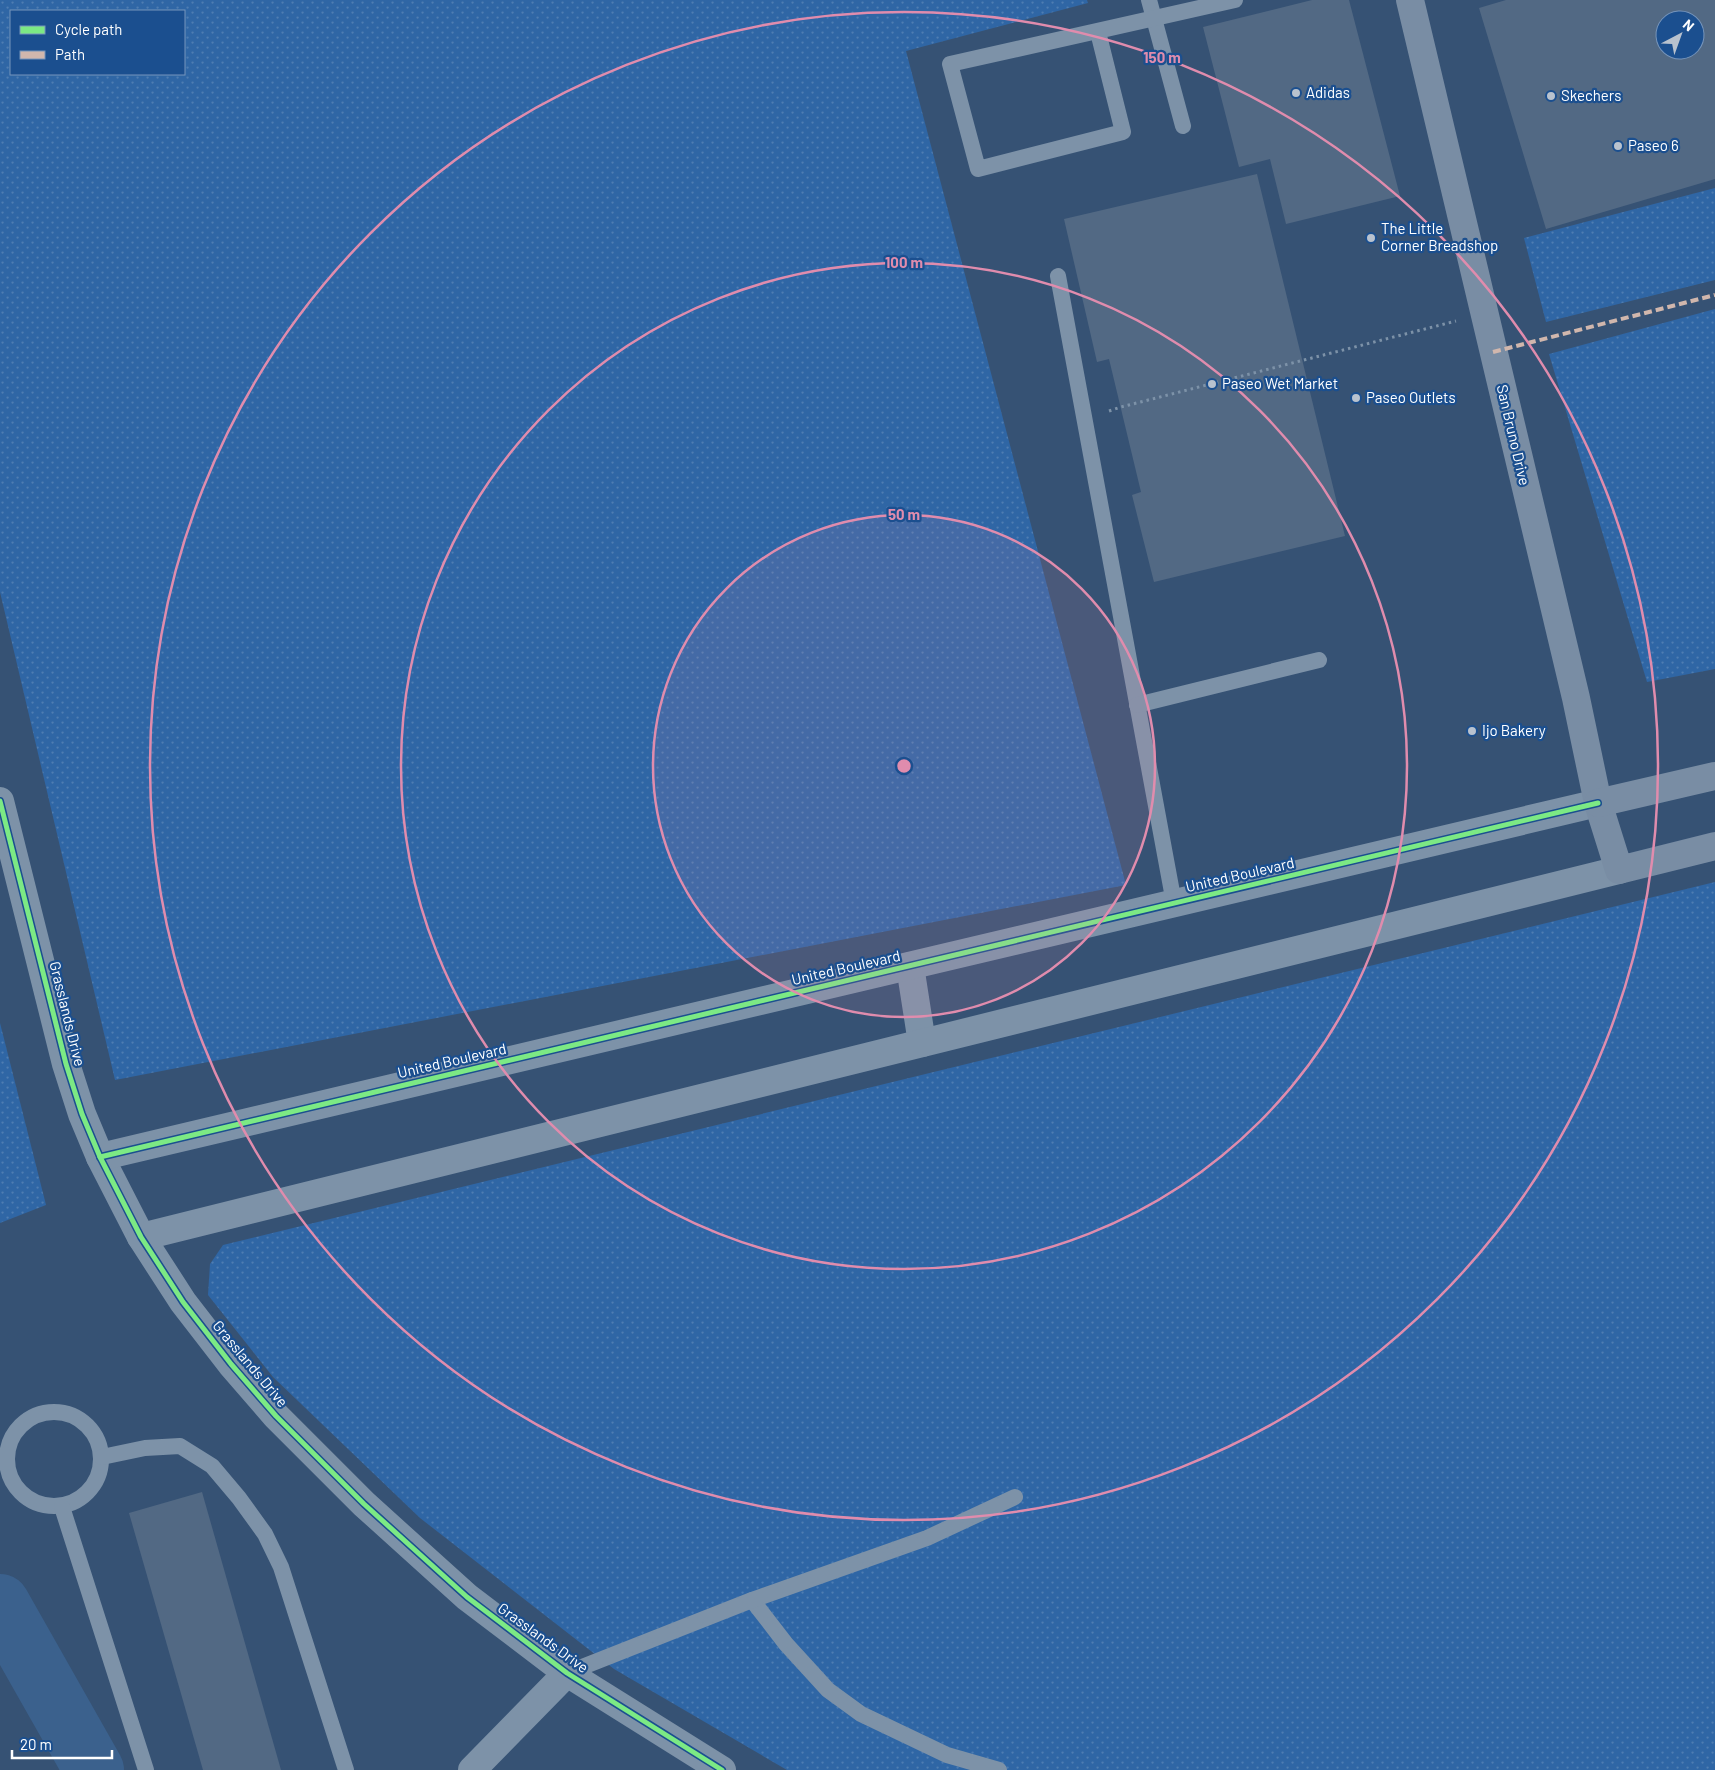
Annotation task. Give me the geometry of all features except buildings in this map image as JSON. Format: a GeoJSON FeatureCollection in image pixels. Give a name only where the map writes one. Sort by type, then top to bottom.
{"type":"FeatureCollection","features":[{"type":"Feature","properties":{"kind":"main road","name":"San Bruno Drive"},"geometry":{"type":"LineString","coordinates":[[1410,0],[1576,698],[1598,803],[1619,870]]}},
{"type":"Feature","properties":{"kind":"main road","name":"United Boulevard"},"geometry":{"type":"LineString","coordinates":[[1598,803],[1715,776]]}},
{"type":"Feature","properties":{"kind":"main road"},"geometry":{"type":"LineString","coordinates":[[1619,870],[1715,846]]}},
{"type":"Feature","properties":{"kind":"street","name":"Grasslands Drive"},"geometry":{"type":"LineString","coordinates":[[0,801],[66,1064],[82,1114],[100,1157],[141,1238],[183,1302],[231,1364],[276,1416],[364,1504],[467,1597],[567,1673],[722,1770]]}},
{"type":"Feature","properties":{"kind":"street","name":"United Boulevard"},"geometry":{"type":"LineString","coordinates":[[100,1157],[1598,803]]}},
{"type":"Feature","properties":{"kind":"street"},"geometry":{"type":"LineString","coordinates":[[141,1238],[1619,870]]}},
{"type":"Feature","properties":{"kind":"street"},"geometry":{"type":"LineString","coordinates":[[910,966],[922,1043]]}},
{"type":"Feature","properties":{"kind":"street"},"geometry":{"type":"LineString","coordinates":[[472,1770],[567,1673]]}},
{"type":"Feature","properties":{"kind":"lane"},"geometry":{"type":"LineString","coordinates":[[1149,0],[1183,126]]}},
{"type":"Feature","properties":{"kind":"lane"},"geometry":{"type":"LineString","coordinates":[[1098,32],[1123,132],[978,169],[950,64],[1235,0]]}},
{"type":"Feature","properties":{"kind":"lane"},"geometry":{"type":"LineString","coordinates":[[1058,276],[1174,903]]}},
{"type":"Feature","properties":{"kind":"lane"},"geometry":{"type":"LineString","coordinates":[[1137,705],[1319,660]]}},
{"type":"Feature","properties":{"kind":"lane"},"geometry":{"type":"LineString","coordinates":[[58,1410],[80,1418],[96,1435],[102,1457],[98,1480],[83,1498],[62,1507],[39,1505],[19,1492],[8,1472],[6,1449],[16,1428],[35,1414],[58,1410]]}},
{"type":"Feature","properties":{"kind":"lane"},"geometry":{"type":"LineString","coordinates":[[102,1457],[145,1448],[180,1446],[212,1466],[240,1498],[264,1534],[281,1567],[346,1770]]}},
{"type":"Feature","properties":{"kind":"lane"},"geometry":{"type":"LineString","coordinates":[[567,1673],[752,1600],[927,1538],[1015,1497]]}},
{"type":"Feature","properties":{"kind":"lane"},"geometry":{"type":"LineString","coordinates":[[62,1507],[146,1770]]}},
{"type":"Feature","properties":{"kind":"lane"},"geometry":{"type":"LineString","coordinates":[[752,1600],[786,1644],[828,1690],[861,1714],[947,1756],[999,1770]]}},
{"type":"Feature","properties":{"kind":"path"},"geometry":{"type":"LineString","coordinates":[[1085,421],[1121,406],[1484,314]]}},
{"type":"Feature","properties":{"kind":"shaded area"},"geometry":{"type":"Polygon","coordinates":[[[0,0],[1087,0],[1088,3],[906,51],[1126,885],[115,1080],[0,592],[0,0]]]}},
{"type":"Feature","properties":{"kind":"shaded area"},"geometry":{"type":"Polygon","coordinates":[[[1715,188],[1715,280],[1546,322],[1524,238],[1715,188]]]}},
{"type":"Feature","properties":{"kind":"shaded area"},"geometry":{"type":"Polygon","coordinates":[[[1715,309],[1715,669],[1647,682],[1549,354],[1715,309]]]}},
{"type":"Feature","properties":{"kind":"shaded area"},"geometry":{"type":"Polygon","coordinates":[[[1715,882],[1715,1770],[787,1770],[614,1669],[420,1518],[273,1377],[208,1295],[210,1264],[223,1245],[1715,882]]]}},
{"type":"Feature","properties":{"kind":"shaded area"},"geometry":{"type":"Polygon","coordinates":[[[0,1023],[46,1205],[0,1223],[0,1023]]]}},
{"type":"Feature","properties":{"kind":"waterway"},"geometry":{"type":"LineString","coordinates":[[0,1604],[94,1770]]}},
{"type":"Feature","properties":{"kind":"marked path"},"geometry":{"type":"LineString","coordinates":[[1493,352],[1715,295]]}},
{"type":"Feature","properties":{"kind":"cycle path"},"geometry":{"type":"LineString","coordinates":[[0,801],[66,1064],[82,1114],[100,1157],[141,1237],[183,1302],[231,1364],[276,1416],[364,1504],[467,1597],[567,1673],[722,1770]]}},
{"type":"Feature","properties":{"kind":"cycle path"},"geometry":{"type":"LineString","coordinates":[[100,1157],[1598,803]]}},
{"type":"Feature","properties":{"kind":"place","name":"Adidas"},"geometry":{"type":"Point","coordinates":[1296,93]}},
{"type":"Feature","properties":{"kind":"place","name":"Skechers"},"geometry":{"type":"Point","coordinates":[1551,96]}},
{"type":"Feature","properties":{"kind":"place","name":"Paseo 6"},"geometry":{"type":"Point","coordinates":[1618,146]}},
{"type":"Feature","properties":{"kind":"place","name":"The Little Corner Breadshop"},"geometry":{"type":"Point","coordinates":[1371,238]}},
{"type":"Feature","properties":{"kind":"place","name":"Paseo Wet Market"},"geometry":{"type":"Point","coordinates":[1212,384]}},
{"type":"Feature","properties":{"kind":"place","name":"Paseo Outlets"},"geometry":{"type":"Point","coordinates":[1356,398]}},
{"type":"Feature","properties":{"kind":"place","name":"Ijo Bakery"},"geometry":{"type":"Point","coordinates":[1472,731]}}]}
